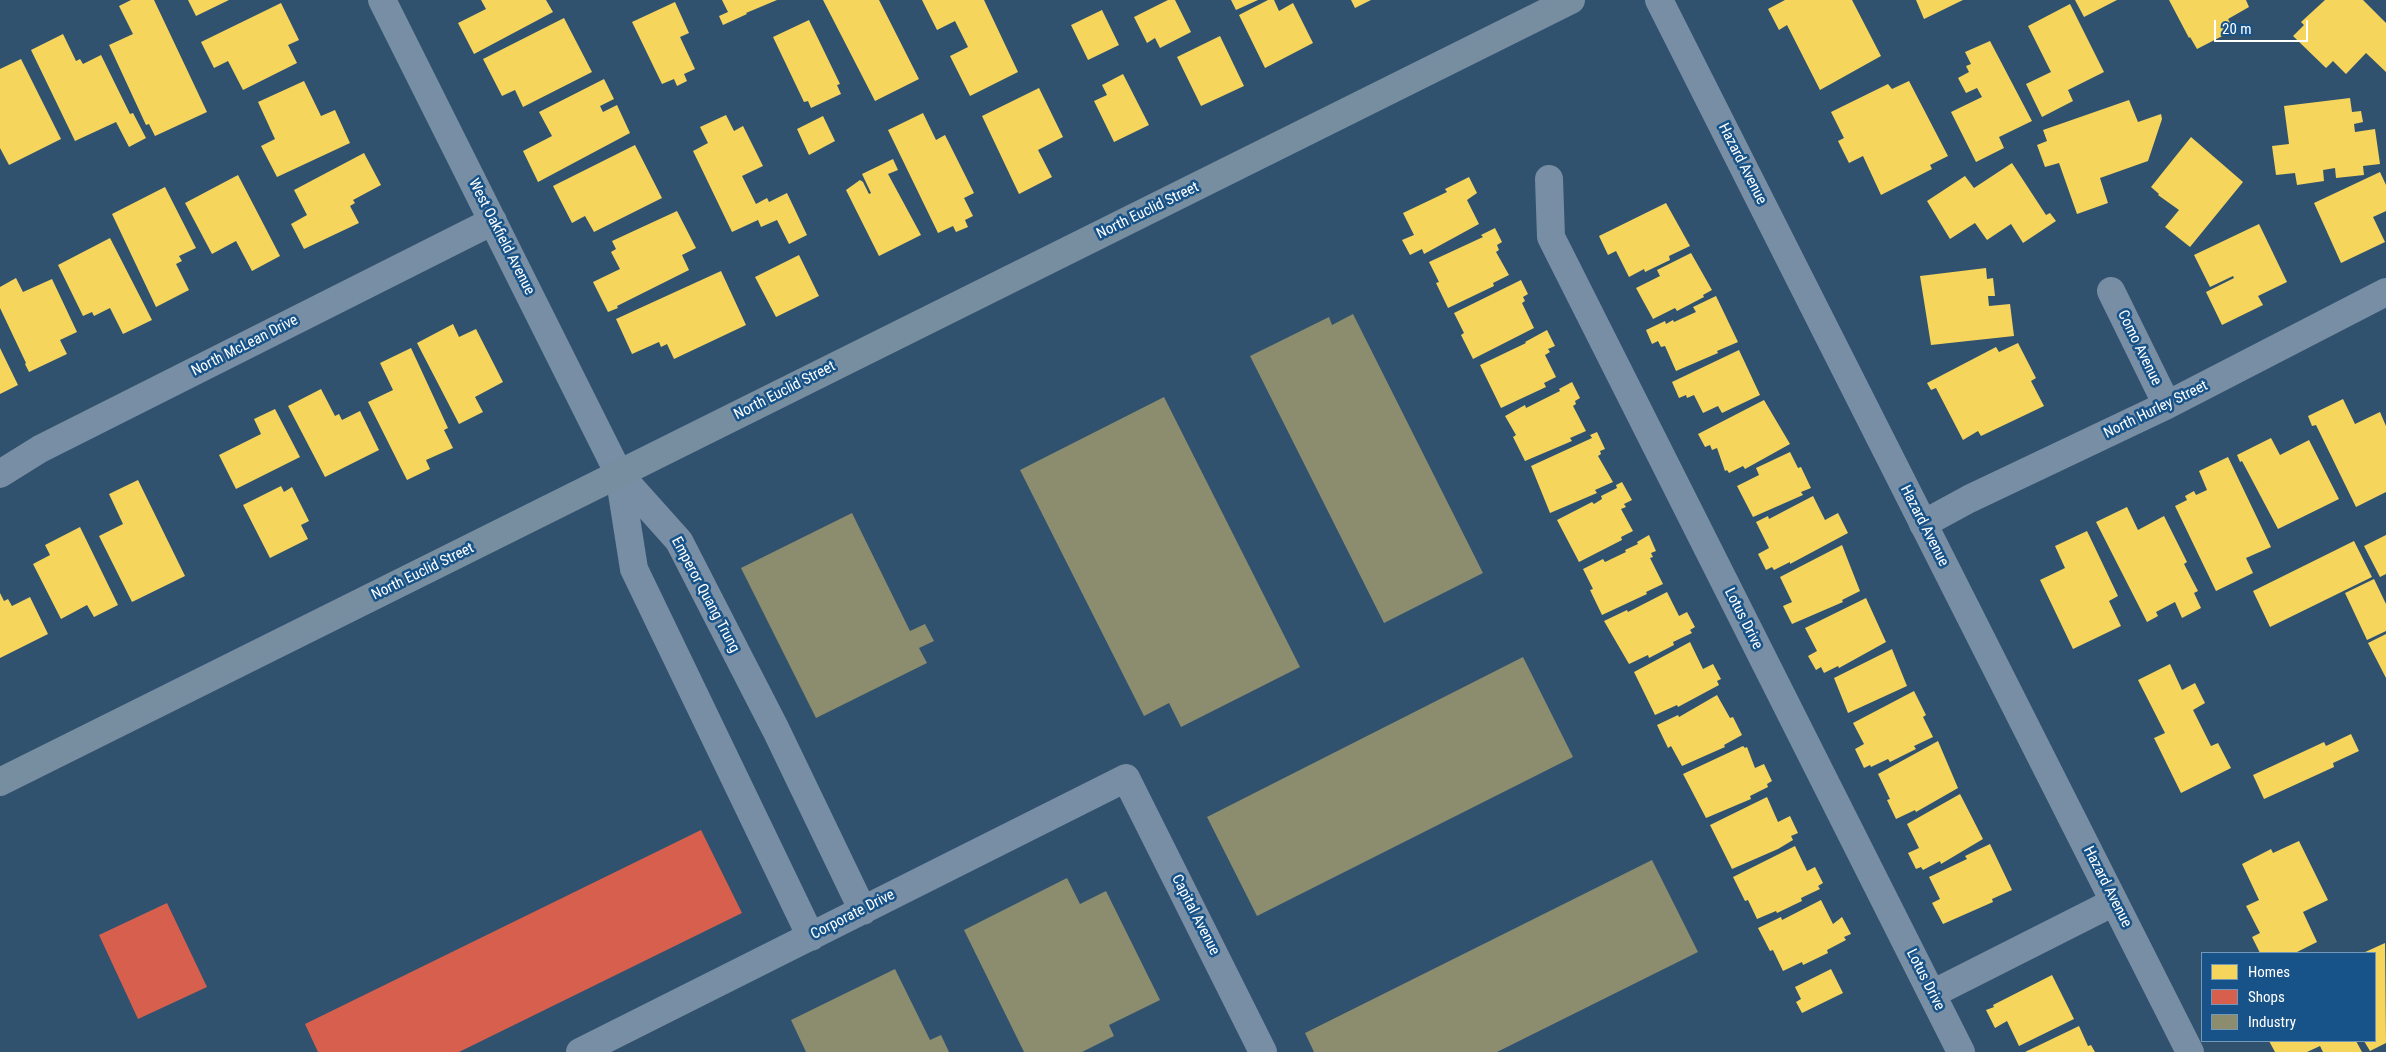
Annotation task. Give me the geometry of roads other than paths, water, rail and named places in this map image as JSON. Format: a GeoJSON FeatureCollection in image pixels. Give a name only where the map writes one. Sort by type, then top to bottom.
{"type":"FeatureCollection","features":[{"type":"Feature","properties":{"kind":"main road","name":"North Euclid Street"},"geometry":{"type":"LineString","coordinates":[[0,782],[1570,0]]}},
{"type":"Feature","properties":{"kind":"street","name":"West Oakfield Avenue"},"geometry":{"type":"LineString","coordinates":[[382,0],[619,474]]}},
{"type":"Feature","properties":{"kind":"street","name":"Hazard Avenue"},"geometry":{"type":"LineString","coordinates":[[1659,0],[2190,1052]]}},
{"type":"Feature","properties":{"kind":"street","name":"Lotus Drive"},"geometry":{"type":"LineString","coordinates":[[1549,179],[1551,237],[1961,1052]]}},
{"type":"Feature","properties":{"kind":"street","name":"North McLean Drive"},"geometry":{"type":"LineString","coordinates":[[0,474],[40,449],[493,221]]}},
{"type":"Feature","properties":{"kind":"street","name":"Como Avenue"},"geometry":{"type":"LineString","coordinates":[[2111,291],[2167,405]]}},
{"type":"Feature","properties":{"kind":"street","name":"North Hurley Street"},"geometry":{"type":"LineString","coordinates":[[1923,524],[1969,499],[2167,405],[2386,292]]}},
{"type":"Feature","properties":{"kind":"street","name":"Emperor Quang Trung"},"geometry":{"type":"LineString","coordinates":[[619,474],[679,541],[776,730],[863,911]]}},
{"type":"Feature","properties":{"kind":"street"},"geometry":{"type":"LineString","coordinates":[[619,474],[634,569],[810,937]]}},
{"type":"Feature","properties":{"kind":"street","name":"Corporate Drive"},"geometry":{"type":"LineString","coordinates":[[580,1052],[1126,778]]}},
{"type":"Feature","properties":{"kind":"street","name":"Capital Avenue"},"geometry":{"type":"LineString","coordinates":[[1126,778],[1263,1052]]}},
{"type":"Feature","properties":{"kind":"street"},"geometry":{"type":"LineString","coordinates":[[1932,994],[2114,902]]}}]}
